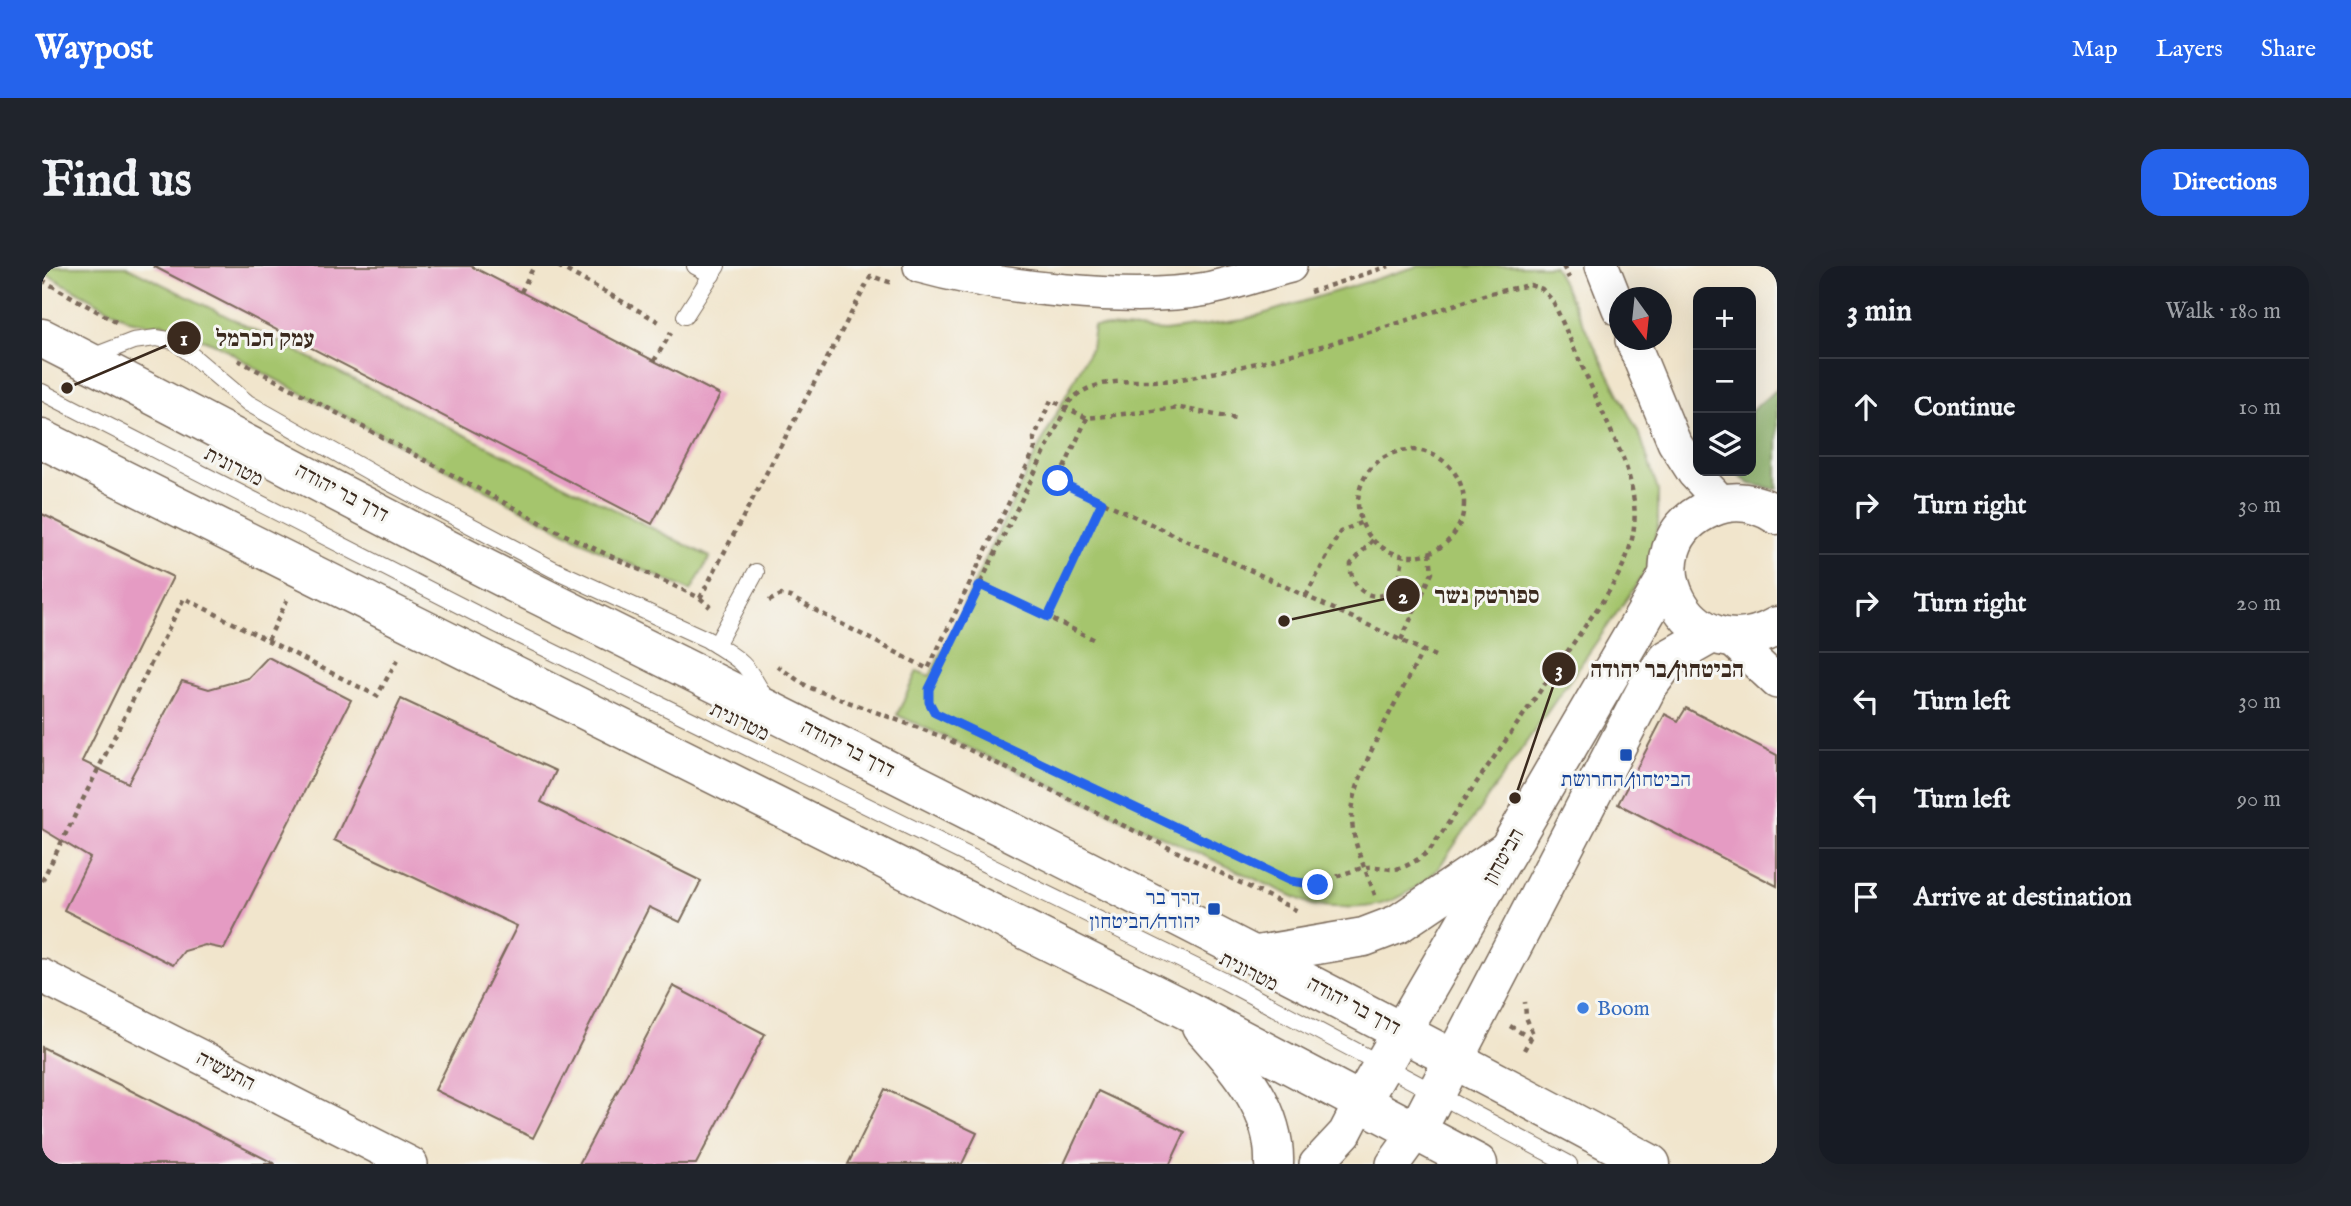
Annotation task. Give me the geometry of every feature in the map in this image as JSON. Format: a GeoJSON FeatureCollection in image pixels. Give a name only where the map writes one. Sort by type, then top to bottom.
{"type":"FeatureCollection","features":[{"type":"Feature","properties":{"kind":"main road","name":"דרך בר יהודה"},"geometry":{"type":"LineString","coordinates":[[42,338],[514,582],[770,708],[1257,955],[1651,1164]]}},
{"type":"Feature","properties":{"kind":"main road"},"geometry":{"type":"LineString","coordinates":[[42,439],[1188,1011],[1478,1164]]}},
{"type":"Feature","properties":{"kind":"main road"},"geometry":{"type":"LineString","coordinates":[[1774,510],[1745,502],[1722,503],[1700,512],[1686,523],[1675,539],[1669,557],[1668,575],[1672,594],[1681,611],[1695,625],[1722,636],[1748,638],[1777,626]]}},
{"type":"Feature","properties":{"kind":"main road","name":"הביטחון"},"geometry":{"type":"LineString","coordinates":[[1361,1102],[1503,853],[1639,630],[1668,575]]}},
{"type":"Feature","properties":{"kind":"main road"},"geometry":{"type":"LineString","coordinates":[[1416,1132],[1648,686],[1668,659],[1722,636]]}},
{"type":"Feature","properties":{"kind":"main road"},"geometry":{"type":"LineString","coordinates":[[1257,955],[1364,937],[1398,924],[1503,853]]}},
{"type":"Feature","properties":{"kind":"main road"},"geometry":{"type":"LineString","coordinates":[[1188,1011],[1246,1077],[1269,1125],[1274,1164]]}},
{"type":"Feature","properties":{"kind":"street"},"geometry":{"type":"LineString","coordinates":[[920,266],[953,275],[1043,287],[1134,294],[1206,289],[1290,266]]}},
{"type":"Feature","properties":{"kind":"street"},"geometry":{"type":"LineString","coordinates":[[1602,266],[1610,287]]}},
{"type":"Feature","properties":{"kind":"street"},"geometry":{"type":"LineString","coordinates":[[1636,350],[1674,442],[1695,473],[1722,503]]}},
{"type":"Feature","properties":{"kind":"street"},"geometry":{"type":"LineString","coordinates":[[1674,442],[1686,523]]}},
{"type":"Feature","properties":{"kind":"street"},"geometry":{"type":"LineString","coordinates":[[1722,636],[1777,682]]}},
{"type":"Feature","properties":{"kind":"street","name":"התעשיה"},"geometry":{"type":"LineString","coordinates":[[42,976],[411,1164]]}},
{"type":"Feature","properties":{"kind":"street"},"geometry":{"type":"LineString","coordinates":[[1316,1164],[1345,1133],[1361,1102]]}},
{"type":"Feature","properties":{"kind":"street"},"geometry":{"type":"LineString","coordinates":[[1393,1164],[1416,1132]]}},
{"type":"Feature","properties":{"kind":"lane"},"geometry":{"type":"LineString","coordinates":[[685,316],[715,270],[695,266]]}},
{"type":"Feature","properties":{"kind":"lane"},"geometry":{"type":"LineString","coordinates":[[85,360],[133,341],[156,338],[175,341],[247,403],[365,470],[553,569],[716,645],[749,669],[770,708]]}},
{"type":"Feature","properties":{"kind":"lane","name":"מטרונית"},"geometry":{"type":"LineString","coordinates":[[42,391],[517,635],[1224,981],[1569,1164]]}},
{"type":"Feature","properties":{"kind":"lane"},"geometry":{"type":"LineString","coordinates":[[716,645],[756,572]]}},
{"type":"Feature","properties":{"kind":"path"},"geometry":{"type":"LineString","coordinates":[[521,292],[534,266]]}},
{"type":"Feature","properties":{"kind":"path"},"geometry":{"type":"LineString","coordinates":[[558,266],[673,329],[654,361]]}},
{"type":"Feature","properties":{"kind":"path"},"geometry":{"type":"LineString","coordinates":[[1563,266],[1575,290]]}},
{"type":"Feature","properties":{"kind":"path"},"geometry":{"type":"LineString","coordinates":[[700,597],[872,276]]}},
{"type":"Feature","properties":{"kind":"path"},"geometry":{"type":"LineString","coordinates":[[1530,285],[1542,289],[1553,301],[1633,484],[1634,540],[1625,567],[1429,851],[1393,869],[1365,867],[1318,885],[1290,881],[935,713],[929,702],[929,689],[980,585],[1066,408],[1078,393],[1088,386],[1178,379],[1246,365],[1512,287],[1530,285]]}},
{"type":"Feature","properties":{"kind":"path"},"geometry":{"type":"LineString","coordinates":[[764,606],[771,598],[790,597],[928,669],[1035,449],[1034,438],[1051,400],[1087,418],[1180,408],[1236,419]]}},
{"type":"Feature","properties":{"kind":"path"},"geometry":{"type":"LineString","coordinates":[[1087,418],[1058,481],[1437,657]]}},
{"type":"Feature","properties":{"kind":"path"},"geometry":{"type":"LineString","coordinates":[[1410,449],[1427,452],[1444,460],[1456,472],[1463,488],[1465,506],[1461,523],[1451,538],[1430,552],[1404,556],[1373,540],[1362,522],[1358,508],[1359,491],[1366,475],[1377,461],[1392,453],[1410,449]]}},
{"type":"Feature","properties":{"kind":"path"},"geometry":{"type":"LineString","coordinates":[[1048,617],[1102,502]]}},
{"type":"Feature","properties":{"kind":"path"},"geometry":{"type":"LineString","coordinates":[[1306,596],[1340,532],[1362,522]]}},
{"type":"Feature","properties":{"kind":"path"},"geometry":{"type":"LineString","coordinates":[[1373,540],[1355,556],[1351,564],[1352,580],[1362,593],[1379,596],[1393,589],[1399,582],[1404,556]]}},
{"type":"Feature","properties":{"kind":"path"},"geometry":{"type":"LineString","coordinates":[[1401,640],[1432,573],[1430,552]]}},
{"type":"Feature","properties":{"kind":"path"},"geometry":{"type":"LineString","coordinates":[[268,640],[302,568]]}},
{"type":"Feature","properties":{"kind":"path"},"geometry":{"type":"LineString","coordinates":[[980,585],[1093,639]]}},
{"type":"Feature","properties":{"kind":"path"},"geometry":{"type":"LineString","coordinates":[[42,881],[184,598],[377,696],[417,626]]}},
{"type":"Feature","properties":{"kind":"path"},"geometry":{"type":"LineString","coordinates":[[1377,901],[1352,820],[1353,801],[1367,763],[1423,650]]}},
{"type":"Feature","properties":{"kind":"path"},"geometry":{"type":"LineString","coordinates":[[1524,1050],[1533,1034],[1524,1007],[1526,996]]}},
{"type":"Feature","properties":{"kind":"path"},"geometry":{"type":"LineString","coordinates":[[1507,1025],[1530,1038]]}},
{"type":"Feature","properties":{"kind":"green space"},"geometry":{"type":"Polygon","coordinates":[[[42,266],[126,266],[710,557],[691,591],[605,553],[267,375],[218,345],[161,323],[151,325],[129,320],[42,272],[42,266]]]}},
{"type":"Feature","properties":{"kind":"green space"},"geometry":{"type":"Polygon","coordinates":[[[1418,266],[1554,266],[1641,438],[1658,491],[1658,525],[1646,571],[1437,870],[1422,883],[1394,900],[1365,907],[1312,905],[897,715],[917,671],[930,676],[1036,453],[1091,348],[1094,326],[1165,331],[1243,320],[1418,266]]]}},
{"type":"Feature","properties":{"kind":"green space"},"geometry":{"type":"Polygon","coordinates":[[[1777,389],[1777,489],[1750,484],[1740,476],[1756,476],[1756,407],[1777,389]]]}},
{"type":"Feature","properties":{"kind":"building"},"geometry":{"type":"Polygon","coordinates":[[[153,266],[471,266],[720,395],[652,524],[153,266]]]}},
{"type":"Feature","properties":{"kind":"building"},"geometry":{"type":"Polygon","coordinates":[[[42,514],[173,577],[82,761],[128,783],[182,681],[209,689],[248,678],[268,657],[351,700],[224,949],[205,945],[184,951],[173,965],[64,910],[90,858],[42,829],[42,514]]]}},
{"type":"Feature","properties":{"kind":"building"},"geometry":{"type":"Polygon","coordinates":[[[401,699],[556,771],[541,802],[701,881],[680,922],[649,907],[533,1138],[435,1090],[517,926],[334,840],[401,699]]]}},
{"type":"Feature","properties":{"kind":"building"},"geometry":{"type":"Polygon","coordinates":[[[1686,708],[1777,755],[1777,886],[1618,804],[1665,714],[1678,721],[1686,708]]]}},
{"type":"Feature","properties":{"kind":"building"},"geometry":{"type":"Polygon","coordinates":[[[673,986],[765,1034],[696,1164],[579,1164],[673,986]]]}},
{"type":"Feature","properties":{"kind":"building"},"geometry":{"type":"Polygon","coordinates":[[[42,1047],[124,1087],[275,1164],[42,1164],[42,1047]]]}},
{"type":"Feature","properties":{"kind":"building"},"geometry":{"type":"Polygon","coordinates":[[[885,1089],[977,1133],[962,1164],[848,1164],[885,1089]]]}},
{"type":"Feature","properties":{"kind":"building"},"geometry":{"type":"Polygon","coordinates":[[[1098,1091],[1185,1132],[1170,1164],[1064,1164],[1098,1091]]]}},
{"type":"Feature","properties":{"kind":"place","name":"עמק הכרמל"},"geometry":{"type":"Point","coordinates":[67,388]}},
{"type":"Feature","properties":{"kind":"place","name":"ספורטק נשר"},"geometry":{"type":"Point","coordinates":[1284,621]}},
{"type":"Feature","properties":{"kind":"place","name":"הביטחון/החרושת"},"geometry":{"type":"Point","coordinates":[1626,755]}},
{"type":"Feature","properties":{"kind":"place","name":"הביטחון/בר יהודה"},"geometry":{"type":"Point","coordinates":[1515,798]}},
{"type":"Feature","properties":{"kind":"place","name":"דרך בר יהודה/הביטחון"},"geometry":{"type":"Point","coordinates":[1214,909]}},
{"type":"Feature","properties":{"kind":"place","name":"Boom"},"geometry":{"type":"Point","coordinates":[1583,1008]}},
{"type":"Feature","properties":{"kind":"route"},"geometry":{"type":"LineString","coordinates":[[1058,481],[1102,502],[1048,617],[980,585],[929,689],[929,702],[935,713],[1290,881],[1318,885]]}}]}
